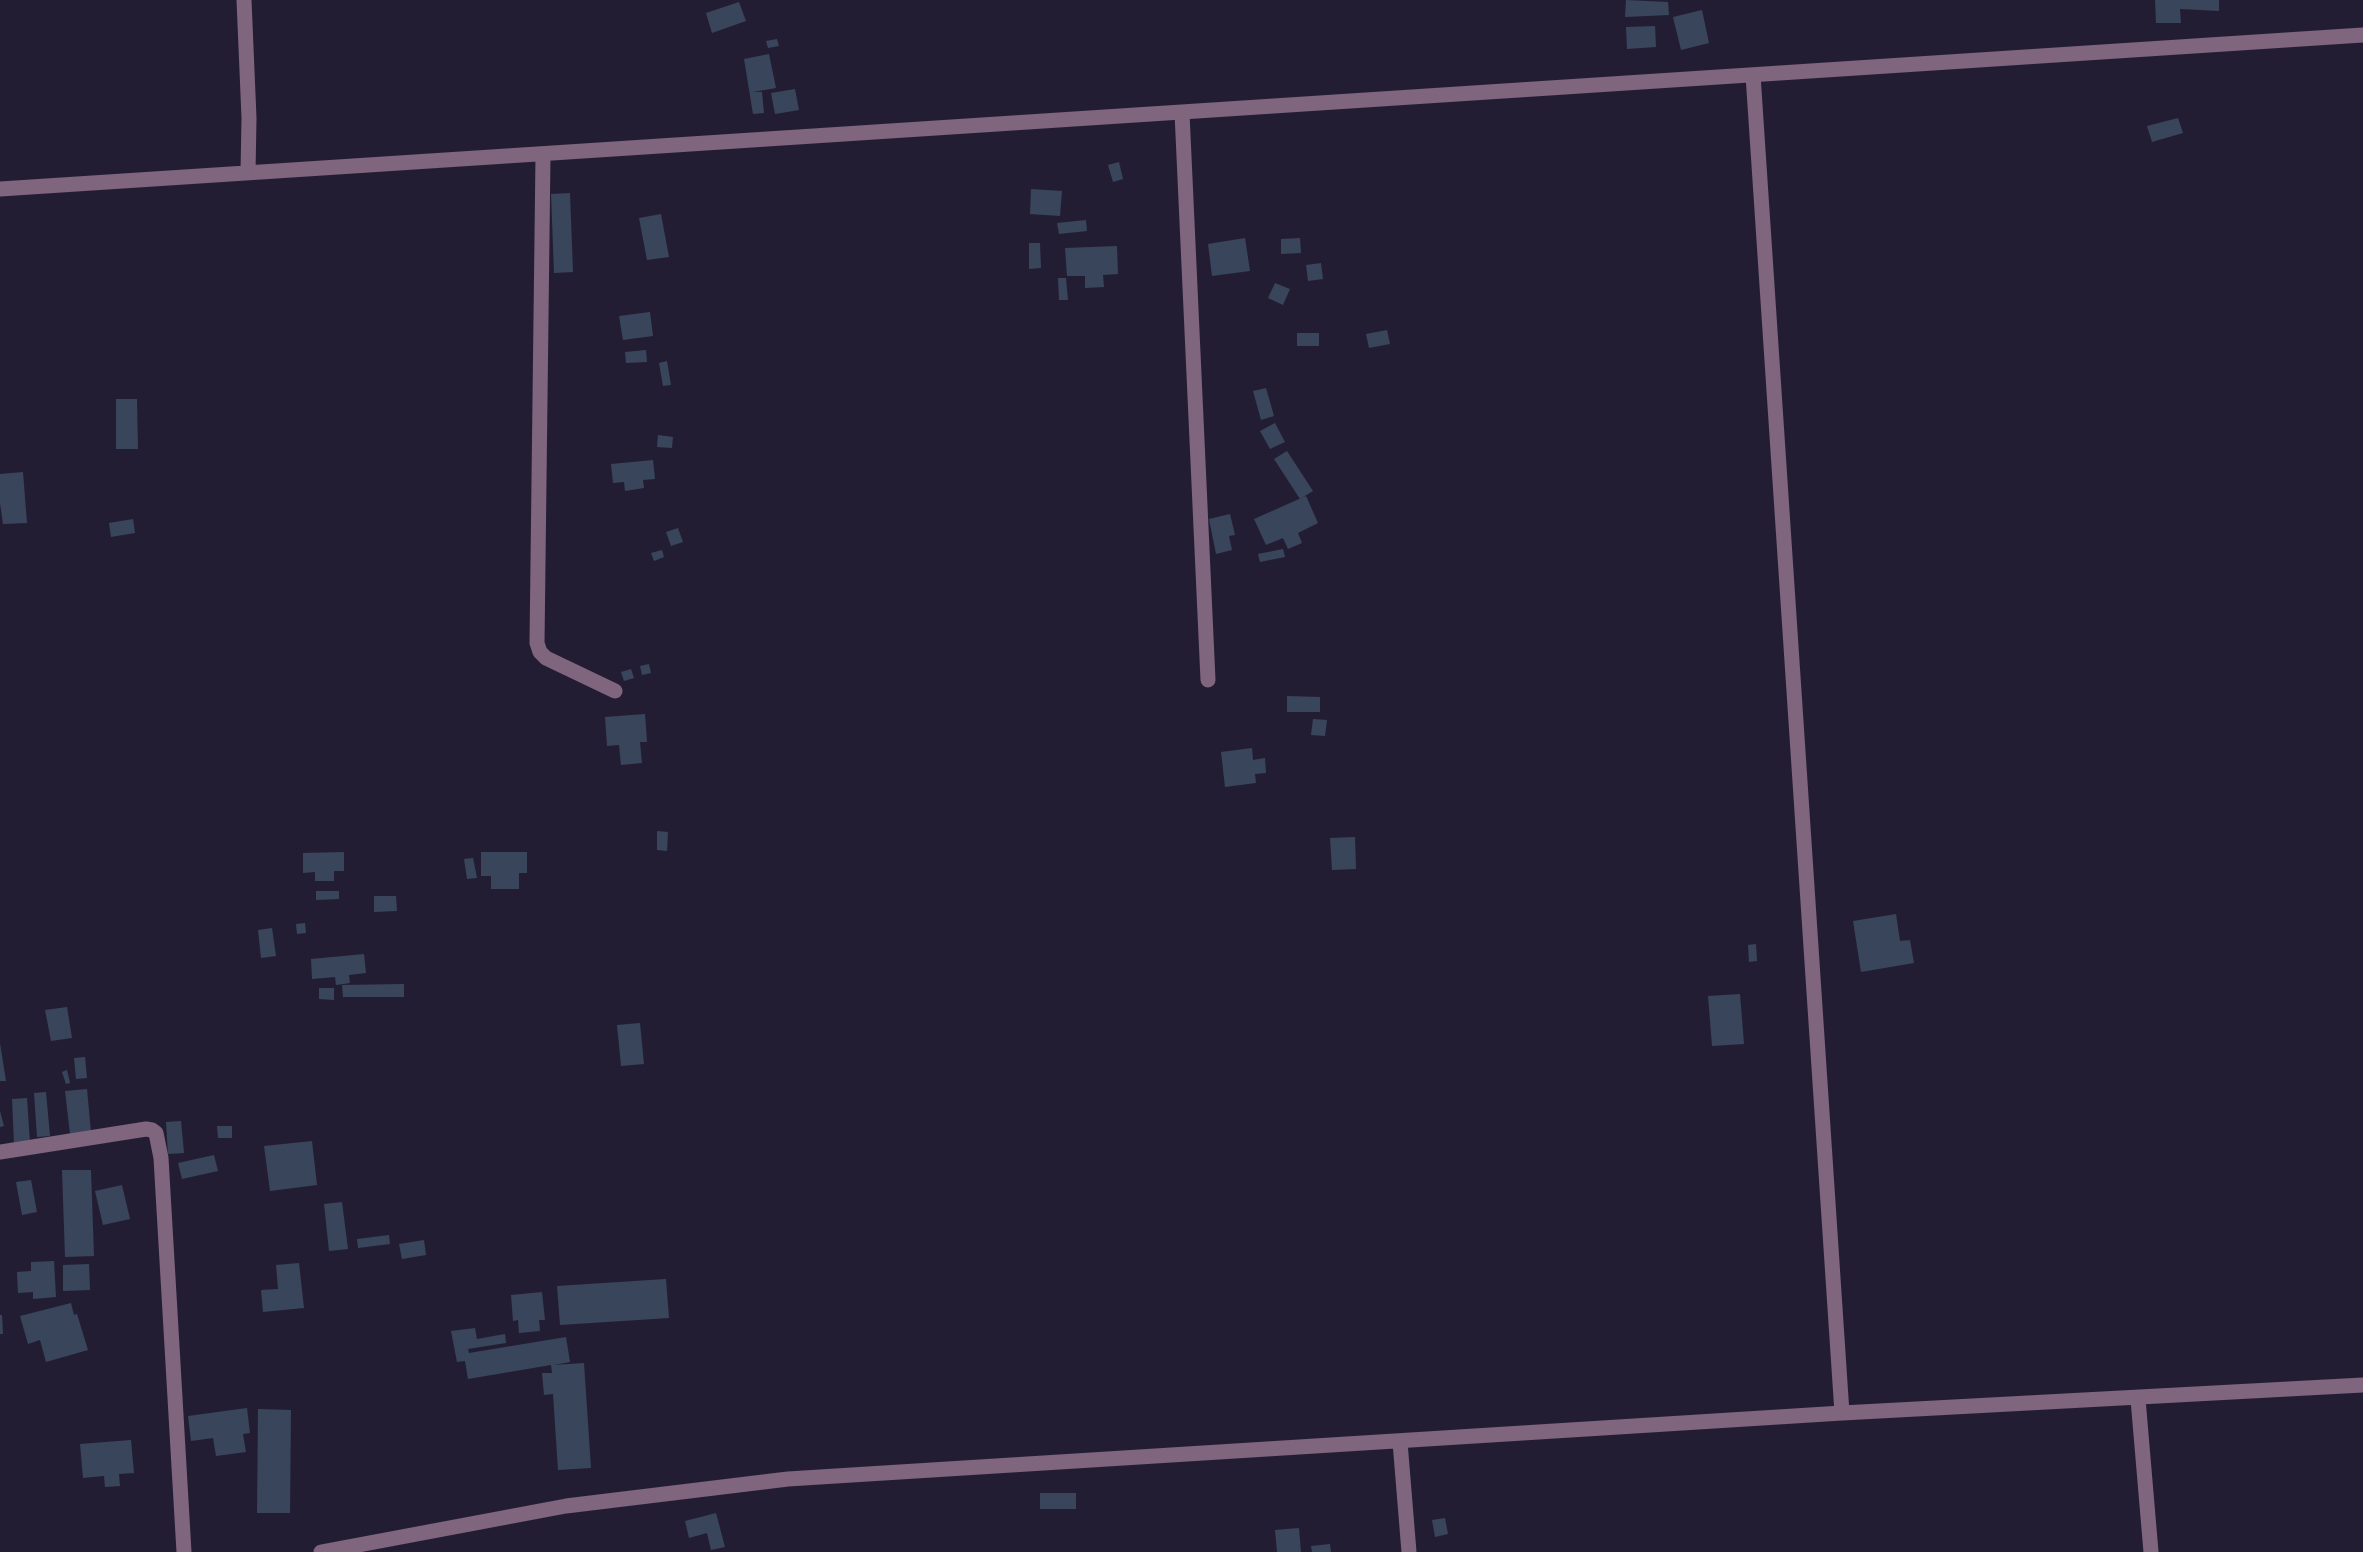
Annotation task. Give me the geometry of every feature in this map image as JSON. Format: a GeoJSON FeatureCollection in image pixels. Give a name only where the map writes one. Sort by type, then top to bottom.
{"type":"FeatureCollection","features":[{"type":"Feature","properties":{"kind":"street"},"geometry":{"type":"LineString","coordinates":[[244,0],[249,118],[248,173]]}},
{"type":"Feature","properties":{"kind":"street"},"geometry":{"type":"LineString","coordinates":[[0,189],[2363,35]]}},
{"type":"Feature","properties":{"kind":"street"},"geometry":{"type":"LineString","coordinates":[[1752,75],[1842,1413]]}},
{"type":"Feature","properties":{"kind":"street"},"geometry":{"type":"LineString","coordinates":[[1182,112],[1208,680]]}},
{"type":"Feature","properties":{"kind":"street"},"geometry":{"type":"LineString","coordinates":[[543,155],[537,643],[540,652],[546,658],[615,691]]}},
{"type":"Feature","properties":{"kind":"street"},"geometry":{"type":"LineString","coordinates":[[0,1152],[146,1129],[156,1133],[161,1158],[184,1552]]}},
{"type":"Feature","properties":{"kind":"street"},"geometry":{"type":"LineString","coordinates":[[321,1552],[566,1506],[788,1479],[1842,1413],[2363,1384]]}},
{"type":"Feature","properties":{"kind":"street"},"geometry":{"type":"LineString","coordinates":[[2139,1398],[2151,1552]]}},
{"type":"Feature","properties":{"kind":"street"},"geometry":{"type":"LineString","coordinates":[[1400,1442],[1409,1552]]}},
{"type":"Feature","properties":{"kind":"building"},"geometry":{"type":"Polygon","coordinates":[[[1626,0],[1668,2],[1669,15],[1625,17],[1626,0]]]}},
{"type":"Feature","properties":{"kind":"building"},"geometry":{"type":"Polygon","coordinates":[[[2155,0],[2219,0],[2219,11],[2180,9],[2181,23],[2156,23],[2155,0]]]}},
{"type":"Feature","properties":{"kind":"building"},"geometry":{"type":"Polygon","coordinates":[[[739,2],[746,21],[712,33],[706,13],[739,2]]]}},
{"type":"Feature","properties":{"kind":"building"},"geometry":{"type":"Polygon","coordinates":[[[1702,10],[1709,43],[1681,50],[1673,17],[1702,10]]]}},
{"type":"Feature","properties":{"kind":"building"},"geometry":{"type":"Polygon","coordinates":[[[1655,26],[1656,47],[1627,49],[1626,27],[1655,26]]]}},
{"type":"Feature","properties":{"kind":"building"},"geometry":{"type":"Polygon","coordinates":[[[777,39],[779,46],[768,48],[766,41],[777,39]]]}},
{"type":"Feature","properties":{"kind":"building"},"geometry":{"type":"Polygon","coordinates":[[[769,54],[776,88],[753,92],[762,92],[764,113],[753,114],[744,59],[769,54]]]}},
{"type":"Feature","properties":{"kind":"building"},"geometry":{"type":"Polygon","coordinates":[[[795,89],[799,110],[775,114],[771,93],[795,89]]]}},
{"type":"Feature","properties":{"kind":"building"},"geometry":{"type":"Polygon","coordinates":[[[2178,118],[2183,133],[2152,142],[2147,126],[2178,118]]]}},
{"type":"Feature","properties":{"kind":"building"},"geometry":{"type":"Polygon","coordinates":[[[1119,162],[1123,179],[1113,182],[1108,165],[1119,162]]]}},
{"type":"Feature","properties":{"kind":"building"},"geometry":{"type":"Polygon","coordinates":[[[1031,189],[1062,191],[1060,216],[1030,214],[1031,189]]]}},
{"type":"Feature","properties":{"kind":"building"},"geometry":{"type":"Polygon","coordinates":[[[570,193],[573,272],[554,273],[551,194],[570,193]]]}},
{"type":"Feature","properties":{"kind":"building"},"geometry":{"type":"Polygon","coordinates":[[[661,214],[669,257],[647,260],[639,218],[661,214]]]}},
{"type":"Feature","properties":{"kind":"building"},"geometry":{"type":"Polygon","coordinates":[[[1086,220],[1087,231],[1059,234],[1057,223],[1086,220]]]}},
{"type":"Feature","properties":{"kind":"building"},"geometry":{"type":"Polygon","coordinates":[[[1245,238],[1250,271],[1212,276],[1208,244],[1245,238]]]}},
{"type":"Feature","properties":{"kind":"building"},"geometry":{"type":"Polygon","coordinates":[[[1300,238],[1301,253],[1281,254],[1281,239],[1300,238]]]}},
{"type":"Feature","properties":{"kind":"building"},"geometry":{"type":"Polygon","coordinates":[[[1029,243],[1040,243],[1041,268],[1029,269],[1029,243]]]}},
{"type":"Feature","properties":{"kind":"building"},"geometry":{"type":"Polygon","coordinates":[[[1117,246],[1118,274],[1103,275],[1104,287],[1085,288],[1085,276],[1067,276],[1065,248],[1117,246]]]}},
{"type":"Feature","properties":{"kind":"building"},"geometry":{"type":"Polygon","coordinates":[[[1321,263],[1323,279],[1308,281],[1306,265],[1321,263]]]}},
{"type":"Feature","properties":{"kind":"building"},"geometry":{"type":"Polygon","coordinates":[[[1058,278],[1066,278],[1068,300],[1059,300],[1058,278]]]}},
{"type":"Feature","properties":{"kind":"building"},"geometry":{"type":"Polygon","coordinates":[[[1275,283],[1290,289],[1283,305],[1268,298],[1275,283]]]}},
{"type":"Feature","properties":{"kind":"building"},"geometry":{"type":"Polygon","coordinates":[[[650,312],[653,336],[623,340],[619,316],[650,312]]]}},
{"type":"Feature","properties":{"kind":"building"},"geometry":{"type":"Polygon","coordinates":[[[1387,330],[1390,344],[1369,348],[1366,334],[1387,330]]]}},
{"type":"Feature","properties":{"kind":"building"},"geometry":{"type":"Polygon","coordinates":[[[1297,333],[1319,333],[1319,346],[1297,346],[1297,333]]]}},
{"type":"Feature","properties":{"kind":"building"},"geometry":{"type":"Polygon","coordinates":[[[646,350],[647,362],[626,363],[625,352],[646,350]]]}},
{"type":"Feature","properties":{"kind":"building"},"geometry":{"type":"Polygon","coordinates":[[[667,361],[671,385],[663,386],[659,363],[667,361]]]}},
{"type":"Feature","properties":{"kind":"building"},"geometry":{"type":"Polygon","coordinates":[[[1266,388],[1274,416],[1261,420],[1253,391],[1266,388]]]}},
{"type":"Feature","properties":{"kind":"building"},"geometry":{"type":"Polygon","coordinates":[[[116,399],[137,399],[138,449],[116,449],[116,399]]]}},
{"type":"Feature","properties":{"kind":"building"},"geometry":{"type":"Polygon","coordinates":[[[1275,423],[1285,442],[1270,449],[1260,431],[1275,423]]]}},
{"type":"Feature","properties":{"kind":"building"},"geometry":{"type":"Polygon","coordinates":[[[658,435],[673,437],[672,448],[657,447],[658,435]]]}},
{"type":"Feature","properties":{"kind":"building"},"geometry":{"type":"Polygon","coordinates":[[[1287,451],[1313,491],[1300,499],[1274,459],[1287,451]]]}},
{"type":"Feature","properties":{"kind":"building"},"geometry":{"type":"Polygon","coordinates":[[[653,460],[655,479],[643,480],[644,488],[625,491],[624,482],[613,483],[611,464],[653,460]]]}},
{"type":"Feature","properties":{"kind":"building"},"geometry":{"type":"Polygon","coordinates":[[[23,472],[27,523],[3,524],[0,474],[23,472]]]}},
{"type":"Feature","properties":{"kind":"building"},"geometry":{"type":"Polygon","coordinates":[[[1306,496],[1318,523],[1298,533],[1302,543],[1288,549],[1283,538],[1266,545],[1254,519],[1306,496]]]}},
{"type":"Feature","properties":{"kind":"building"},"geometry":{"type":"Polygon","coordinates":[[[1230,514],[1235,535],[1229,536],[1232,550],[1216,554],[1209,519],[1230,514]]]}},
{"type":"Feature","properties":{"kind":"building"},"geometry":{"type":"Polygon","coordinates":[[[133,519],[135,533],[111,537],[109,523],[133,519]]]}},
{"type":"Feature","properties":{"kind":"building"},"geometry":{"type":"Polygon","coordinates":[[[678,528],[683,542],[671,546],[666,532],[678,528]]]}},
{"type":"Feature","properties":{"kind":"building"},"geometry":{"type":"Polygon","coordinates":[[[1283,549],[1285,557],[1260,562],[1258,554],[1283,549]]]}},
{"type":"Feature","properties":{"kind":"building"},"geometry":{"type":"Polygon","coordinates":[[[662,550],[664,557],[654,561],[651,553],[662,550]]]}},
{"type":"Feature","properties":{"kind":"building"},"geometry":{"type":"Polygon","coordinates":[[[649,664],[651,673],[642,675],[640,666],[649,664]]]}},
{"type":"Feature","properties":{"kind":"building"},"geometry":{"type":"Polygon","coordinates":[[[631,669],[634,678],[624,681],[621,672],[631,669]]]}},
{"type":"Feature","properties":{"kind":"building"},"geometry":{"type":"Polygon","coordinates":[[[1287,696],[1320,697],[1320,712],[1287,712],[1287,696]]]}},
{"type":"Feature","properties":{"kind":"building"},"geometry":{"type":"Polygon","coordinates":[[[645,714],[647,742],[640,742],[642,763],[621,765],[619,745],[607,746],[605,717],[645,714]]]}},
{"type":"Feature","properties":{"kind":"building"},"geometry":{"type":"Polygon","coordinates":[[[1313,719],[1327,720],[1325,736],[1311,735],[1313,719]]]}},
{"type":"Feature","properties":{"kind":"building"},"geometry":{"type":"Polygon","coordinates":[[[1252,748],[1253,760],[1265,758],[1266,773],[1255,774],[1256,783],[1225,787],[1221,752],[1252,748]]]}},
{"type":"Feature","properties":{"kind":"building"},"geometry":{"type":"Polygon","coordinates":[[[657,831],[668,832],[667,851],[657,850],[657,831]]]}},
{"type":"Feature","properties":{"kind":"building"},"geometry":{"type":"Polygon","coordinates":[[[1355,837],[1356,869],[1332,870],[1330,838],[1355,837]]]}},
{"type":"Feature","properties":{"kind":"building"},"geometry":{"type":"Polygon","coordinates":[[[344,852],[344,871],[334,871],[334,881],[315,881],[315,872],[303,873],[303,853],[344,852]]]}},
{"type":"Feature","properties":{"kind":"building"},"geometry":{"type":"Polygon","coordinates":[[[481,852],[527,852],[527,873],[519,873],[519,889],[491,889],[491,876],[481,876],[481,852]]]}},
{"type":"Feature","properties":{"kind":"building"},"geometry":{"type":"Polygon","coordinates":[[[473,858],[477,878],[467,879],[464,859],[473,858]]]}},
{"type":"Feature","properties":{"kind":"building"},"geometry":{"type":"Polygon","coordinates":[[[316,891],[339,891],[339,899],[316,900],[316,891]]]}},
{"type":"Feature","properties":{"kind":"building"},"geometry":{"type":"Polygon","coordinates":[[[374,896],[396,896],[397,911],[374,912],[374,896]]]}},
{"type":"Feature","properties":{"kind":"building"},"geometry":{"type":"Polygon","coordinates":[[[1896,914],[1900,941],[1910,940],[1914,963],[1861,972],[1853,921],[1896,914]]]}},
{"type":"Feature","properties":{"kind":"building"},"geometry":{"type":"Polygon","coordinates":[[[305,923],[306,933],[297,934],[296,924],[305,923]]]}},
{"type":"Feature","properties":{"kind":"building"},"geometry":{"type":"Polygon","coordinates":[[[272,928],[276,956],[261,958],[258,930],[272,928]]]}},
{"type":"Feature","properties":{"kind":"building"},"geometry":{"type":"Polygon","coordinates":[[[1756,944],[1757,961],[1749,962],[1748,945],[1756,944]]]}},
{"type":"Feature","properties":{"kind":"building"},"geometry":{"type":"Polygon","coordinates":[[[364,954],[366,973],[349,975],[350,983],[336,985],[335,977],[312,979],[311,959],[364,954]]]}},
{"type":"Feature","properties":{"kind":"building"},"geometry":{"type":"Polygon","coordinates":[[[404,984],[404,997],[343,997],[342,985],[404,984]]]}},
{"type":"Feature","properties":{"kind":"building"},"geometry":{"type":"Polygon","coordinates":[[[319,988],[334,988],[334,1000],[319,999],[319,988]]]}},
{"type":"Feature","properties":{"kind":"building"},"geometry":{"type":"Polygon","coordinates":[[[1740,994],[1744,1044],[1712,1046],[1708,996],[1740,994]]]}},
{"type":"Feature","properties":{"kind":"building"},"geometry":{"type":"Polygon","coordinates":[[[67,1007],[72,1038],[51,1041],[45,1010],[67,1007]]]}},
{"type":"Feature","properties":{"kind":"building"},"geometry":{"type":"Polygon","coordinates":[[[640,1023],[644,1064],[621,1066],[617,1025],[640,1023]]]}},
{"type":"Feature","properties":{"kind":"building"},"geometry":{"type":"Polygon","coordinates":[[[0,1043],[6,1081],[0,1081],[0,1043]]]}},
{"type":"Feature","properties":{"kind":"building"},"geometry":{"type":"Polygon","coordinates":[[[85,1057],[87,1078],[76,1079],[74,1058],[85,1057]]]}},
{"type":"Feature","properties":{"kind":"building"},"geometry":{"type":"Polygon","coordinates":[[[67,1070],[70,1083],[66,1084],[62,1072],[67,1070]]]}},
{"type":"Feature","properties":{"kind":"building"},"geometry":{"type":"Polygon","coordinates":[[[87,1089],[91,1132],[70,1134],[65,1091],[87,1089]]]}},
{"type":"Feature","properties":{"kind":"building"},"geometry":{"type":"Polygon","coordinates":[[[46,1092],[50,1136],[37,1137],[34,1093],[46,1092]]]}},
{"type":"Feature","properties":{"kind":"building"},"geometry":{"type":"Polygon","coordinates":[[[27,1098],[30,1143],[14,1144],[12,1099],[27,1098]]]}},
{"type":"Feature","properties":{"kind":"building"},"geometry":{"type":"Polygon","coordinates":[[[0,1111],[4,1126],[0,1127],[0,1111]]]}},
{"type":"Feature","properties":{"kind":"building"},"geometry":{"type":"Polygon","coordinates":[[[181,1121],[184,1153],[168,1154],[166,1122],[181,1121]]]}},
{"type":"Feature","properties":{"kind":"building"},"geometry":{"type":"Polygon","coordinates":[[[217,1126],[232,1126],[232,1138],[218,1138],[217,1126]]]}},
{"type":"Feature","properties":{"kind":"building"},"geometry":{"type":"Polygon","coordinates":[[[312,1141],[317,1185],[270,1191],[264,1146],[312,1141]]]}},
{"type":"Feature","properties":{"kind":"building"},"geometry":{"type":"Polygon","coordinates":[[[214,1155],[218,1171],[182,1179],[178,1163],[214,1155]]]}},
{"type":"Feature","properties":{"kind":"building"},"geometry":{"type":"Polygon","coordinates":[[[62,1170],[91,1170],[94,1256],[65,1257],[62,1170]]]}},
{"type":"Feature","properties":{"kind":"building"},"geometry":{"type":"Polygon","coordinates":[[[31,1180],[37,1212],[22,1215],[16,1182],[31,1180]]]}},
{"type":"Feature","properties":{"kind":"building"},"geometry":{"type":"Polygon","coordinates":[[[122,1185],[130,1219],[103,1225],[95,1191],[122,1185]]]}},
{"type":"Feature","properties":{"kind":"building"},"geometry":{"type":"Polygon","coordinates":[[[342,1202],[348,1249],[329,1251],[324,1204],[342,1202]]]}},
{"type":"Feature","properties":{"kind":"building"},"geometry":{"type":"Polygon","coordinates":[[[389,1235],[390,1244],[358,1248],[357,1239],[389,1235]]]}},
{"type":"Feature","properties":{"kind":"building"},"geometry":{"type":"Polygon","coordinates":[[[424,1240],[426,1255],[402,1259],[399,1244],[424,1240]]]}},
{"type":"Feature","properties":{"kind":"building"},"geometry":{"type":"Polygon","coordinates":[[[54,1261],[56,1297],[33,1299],[33,1292],[18,1293],[17,1272],[31,1271],[31,1262],[54,1261]]]}},
{"type":"Feature","properties":{"kind":"building"},"geometry":{"type":"Polygon","coordinates":[[[299,1263],[304,1308],[263,1312],[261,1290],[278,1289],[276,1265],[299,1263]]]}},
{"type":"Feature","properties":{"kind":"building"},"geometry":{"type":"Polygon","coordinates":[[[89,1264],[90,1290],[63,1291],[63,1265],[89,1264]]]}},
{"type":"Feature","properties":{"kind":"building"},"geometry":{"type":"Polygon","coordinates":[[[666,1279],[669,1318],[560,1325],[557,1286],[666,1279]]]}},
{"type":"Feature","properties":{"kind":"building"},"geometry":{"type":"Polygon","coordinates":[[[542,1292],[545,1320],[539,1320],[540,1331],[519,1333],[518,1320],[513,1321],[511,1295],[542,1292]]]}},
{"type":"Feature","properties":{"kind":"building"},"geometry":{"type":"Polygon","coordinates":[[[71,1303],[74,1315],[77,1314],[88,1350],[46,1362],[40,1340],[28,1344],[20,1316],[71,1303]]]}},
{"type":"Feature","properties":{"kind":"building"},"geometry":{"type":"Polygon","coordinates":[[[0,1315],[2,1315],[3,1334],[0,1334],[0,1315]]]}},
{"type":"Feature","properties":{"kind":"building"},"geometry":{"type":"Polygon","coordinates":[[[475,1328],[477,1339],[505,1334],[506,1343],[468,1349],[469,1353],[566,1337],[570,1362],[554,1365],[584,1363],[591,1468],[558,1470],[553,1394],[544,1395],[542,1373],[552,1373],[551,1365],[468,1379],[465,1361],[457,1362],[451,1331],[475,1328]]]}},
{"type":"Feature","properties":{"kind":"building"},"geometry":{"type":"Polygon","coordinates":[[[247,1408],[250,1433],[243,1434],[246,1452],[216,1456],[213,1438],[191,1441],[188,1416],[247,1408]]]}},
{"type":"Feature","properties":{"kind":"building"},"geometry":{"type":"Polygon","coordinates":[[[258,1409],[291,1410],[290,1513],[257,1513],[258,1409]]]}},
{"type":"Feature","properties":{"kind":"building"},"geometry":{"type":"Polygon","coordinates":[[[131,1440],[134,1473],[119,1474],[120,1486],[105,1487],[104,1476],[83,1478],[80,1444],[131,1440]]]}},
{"type":"Feature","properties":{"kind":"building"},"geometry":{"type":"Polygon","coordinates":[[[1040,1493],[1076,1493],[1076,1509],[1040,1509],[1040,1493]]]}},
{"type":"Feature","properties":{"kind":"building"},"geometry":{"type":"Polygon","coordinates":[[[716,1513],[725,1547],[711,1550],[707,1533],[689,1538],[685,1521],[716,1513]]]}},
{"type":"Feature","properties":{"kind":"building"},"geometry":{"type":"Polygon","coordinates":[[[1445,1518],[1448,1534],[1435,1537],[1432,1520],[1445,1518]]]}},
{"type":"Feature","properties":{"kind":"building"},"geometry":{"type":"Polygon","coordinates":[[[1299,1528],[1301,1552],[1277,1552],[1275,1530],[1299,1528]]]}},
{"type":"Feature","properties":{"kind":"building"},"geometry":{"type":"Polygon","coordinates":[[[1330,1544],[1331,1552],[1312,1552],[1311,1546],[1330,1544]]]}}]}
